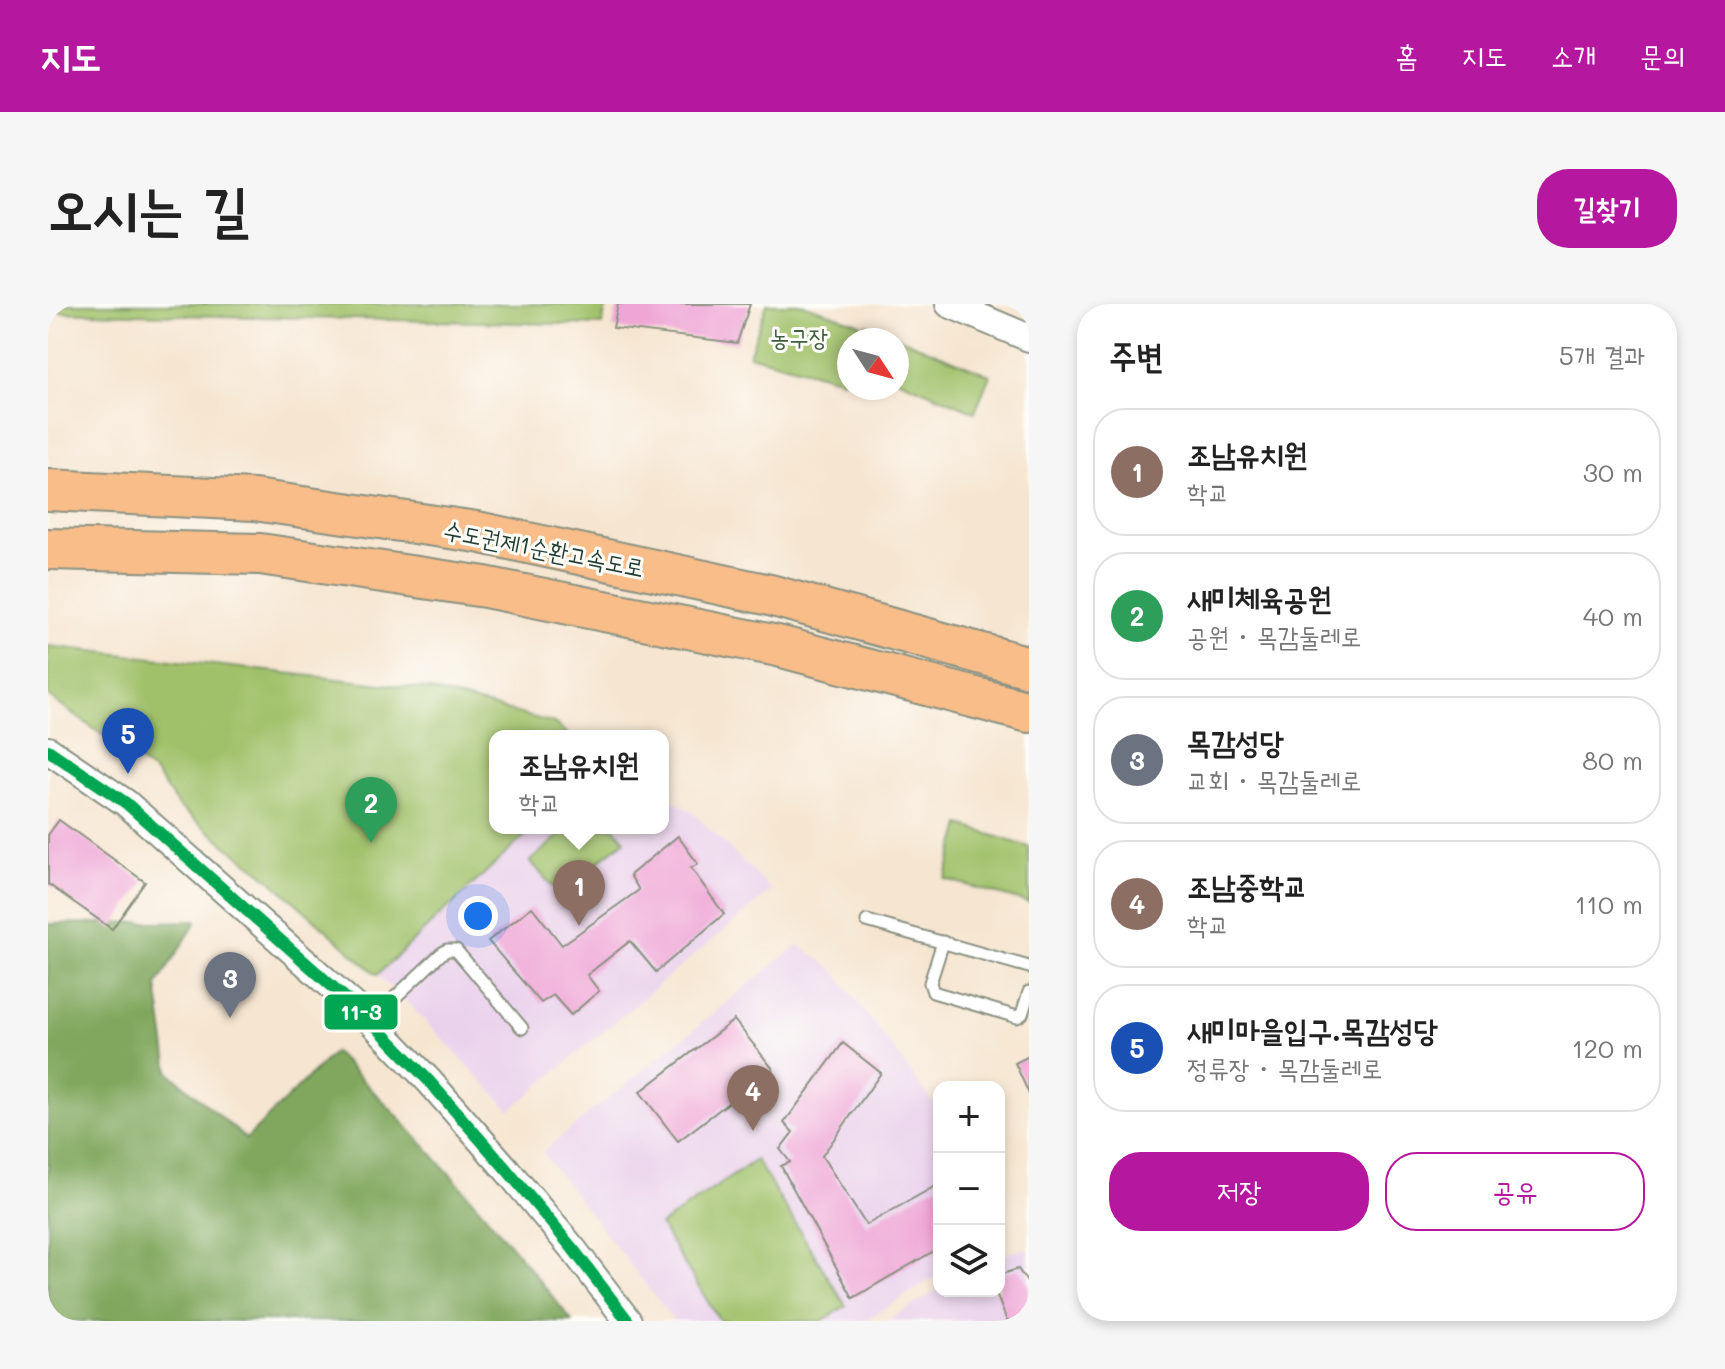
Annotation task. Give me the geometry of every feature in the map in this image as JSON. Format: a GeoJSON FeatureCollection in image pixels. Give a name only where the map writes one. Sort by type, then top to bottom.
{"type":"FeatureCollection","features":[{"type":"Feature","properties":{"kind":"highway","name":"수도권제1순환고속도로"},"geometry":{"type":"LineString","coordinates":[[48,490],[254,500],[477,532],[770,595],[1029,667]]}},
{"type":"Feature","properties":{"kind":"highway","name":"수도권제1순환고속도로"},"geometry":{"type":"LineString","coordinates":[[48,549],[260,554],[485,587],[778,646],[1029,712]]}},
{"type":"Feature","properties":{"kind":"street"},"geometry":{"type":"LineString","coordinates":[[949,304],[1029,338]]}},
{"type":"Feature","properties":{"kind":"street"},"geometry":{"type":"LineString","coordinates":[[48,750],[126,803],[370,1020],[429,1081],[507,1170],[628,1321]]}},
{"type":"Feature","properties":{"kind":"lane"},"geometry":{"type":"LineString","coordinates":[[867,921],[1029,967]]}},
{"type":"Feature","properties":{"kind":"lane"},"geometry":{"type":"LineString","coordinates":[[943,942],[930,983],[933,992],[1017,1017],[1022,1014],[1029,992]]}},
{"type":"Feature","properties":{"kind":"lane"},"geometry":{"type":"LineString","coordinates":[[370,1020],[441,954],[456,950],[522,1028]]}},
{"type":"Feature","properties":{"kind":"shaded area"},"geometry":{"type":"Polygon","coordinates":[[[669,798],[691,811],[772,890],[510,1110],[409,1004],[377,975],[527,834],[669,834],[669,798]]]}},
{"type":"Feature","properties":{"kind":"shaded area"},"geometry":{"type":"Polygon","coordinates":[[[798,945],[832,968],[933,1102],[933,1279],[864,1321],[674,1321],[542,1152],[798,945]]]}},
{"type":"Feature","properties":{"kind":"shaded area"},"geometry":{"type":"Polygon","coordinates":[[[1025,1248],[1029,1253],[1029,1321],[887,1321],[933,1293],[933,1297],[1005,1297],[1005,1254],[1025,1248]]]}},
{"type":"Feature","properties":{"kind":"green space"},"geometry":{"type":"Polygon","coordinates":[[[48,304],[607,304],[602,325],[48,312],[48,304]]]}},
{"type":"Feature","properties":{"kind":"green space","name":"농구장"},"geometry":{"type":"Polygon","coordinates":[[[767,304],[803,304],[861,324],[860,328],[837,328],[837,379],[749,355],[767,304]]]}},
{"type":"Feature","properties":{"kind":"green space"},"geometry":{"type":"Polygon","coordinates":[[[909,342],[990,375],[975,412],[909,384],[909,342]]]}},
{"type":"Feature","properties":{"kind":"green space"},"geometry":{"type":"Polygon","coordinates":[[[48,646],[426,689],[554,723],[563,730],[489,730],[489,834],[527,834],[377,975],[269,879],[179,807],[154,772],[48,696],[48,646]]]}},
{"type":"Feature","properties":{"kind":"green space"},"geometry":{"type":"Polygon","coordinates":[[[961,825],[1029,847],[1029,903],[945,879],[961,825]]]}},
{"type":"Feature","properties":{"kind":"green space"},"geometry":{"type":"Polygon","coordinates":[[[561,834],[620,834],[625,840],[559,894],[530,861],[561,834]]]}},
{"type":"Feature","properties":{"kind":"green space"},"geometry":{"type":"Polygon","coordinates":[[[197,921],[157,985],[169,1072],[246,1139],[334,1052],[458,1182],[572,1321],[48,1321],[48,924],[197,921]]]}},
{"type":"Feature","properties":{"kind":"green space"},"geometry":{"type":"Polygon","coordinates":[[[756,1160],[846,1306],[822,1321],[720,1321],[660,1225],[756,1160]]]}},
{"type":"Feature","properties":{"kind":"building"},"geometry":{"type":"Polygon","coordinates":[[[618,304],[750,304],[737,343],[613,328],[618,304]]]}},
{"type":"Feature","properties":{"kind":"building"},"geometry":{"type":"Polygon","coordinates":[[[59,820],[145,882],[112,929],[48,884],[48,835],[59,820]]]}},
{"type":"Feature","properties":{"kind":"building"},"geometry":{"type":"Polygon","coordinates":[[[678,836],[698,864],[691,868],[724,914],[656,972],[630,941],[587,975],[599,991],[571,1015],[553,995],[541,1003],[488,941],[532,907],[562,945],[639,890],[630,875],[678,836]]]}},
{"type":"Feature","properties":{"kind":"building"},"geometry":{"type":"Polygon","coordinates":[[[734,1020],[773,1069],[678,1141],[640,1092],[734,1020]]]}},
{"type":"Feature","properties":{"kind":"building"},"geometry":{"type":"Polygon","coordinates":[[[843,1043],[881,1073],[822,1156],[866,1225],[933,1187],[933,1251],[853,1298],[781,1166],[790,1162],[780,1149],[793,1132],[784,1123],[843,1043]]]}},
{"type":"Feature","properties":{"kind":"building"},"geometry":{"type":"Polygon","coordinates":[[[1029,1056],[1029,1094],[1015,1063],[1029,1056]]]}},
{"type":"Feature","properties":{"kind":"building"},"geometry":{"type":"Polygon","coordinates":[[[1018,1269],[1029,1285],[1029,1321],[1007,1321],[997,1297],[1005,1297],[1005,1273],[1018,1269]]]}},
{"type":"Feature","properties":{"kind":"transit line","name":"11-3"},"geometry":{"type":"LineString","coordinates":[[48,750],[126,803],[370,1020],[429,1081],[507,1170],[628,1321]]}},
{"type":"Feature","properties":{"kind":"place","name":"새미마을입구.목감성당"},"geometry":{"type":"Point","coordinates":[128,774]}},
{"type":"Feature","properties":{"kind":"place","name":"새미체육공원"},"geometry":{"type":"Point","coordinates":[371,843]}},
{"type":"Feature","properties":{"kind":"place","name":"조남유치원"},"geometry":{"type":"Point","coordinates":[579,926]}},
{"type":"Feature","properties":{"kind":"place","name":"목감성당"},"geometry":{"type":"Point","coordinates":[230,1018]}},
{"type":"Feature","properties":{"kind":"place","name":"조남중학교"},"geometry":{"type":"Point","coordinates":[753,1131]}}]}
